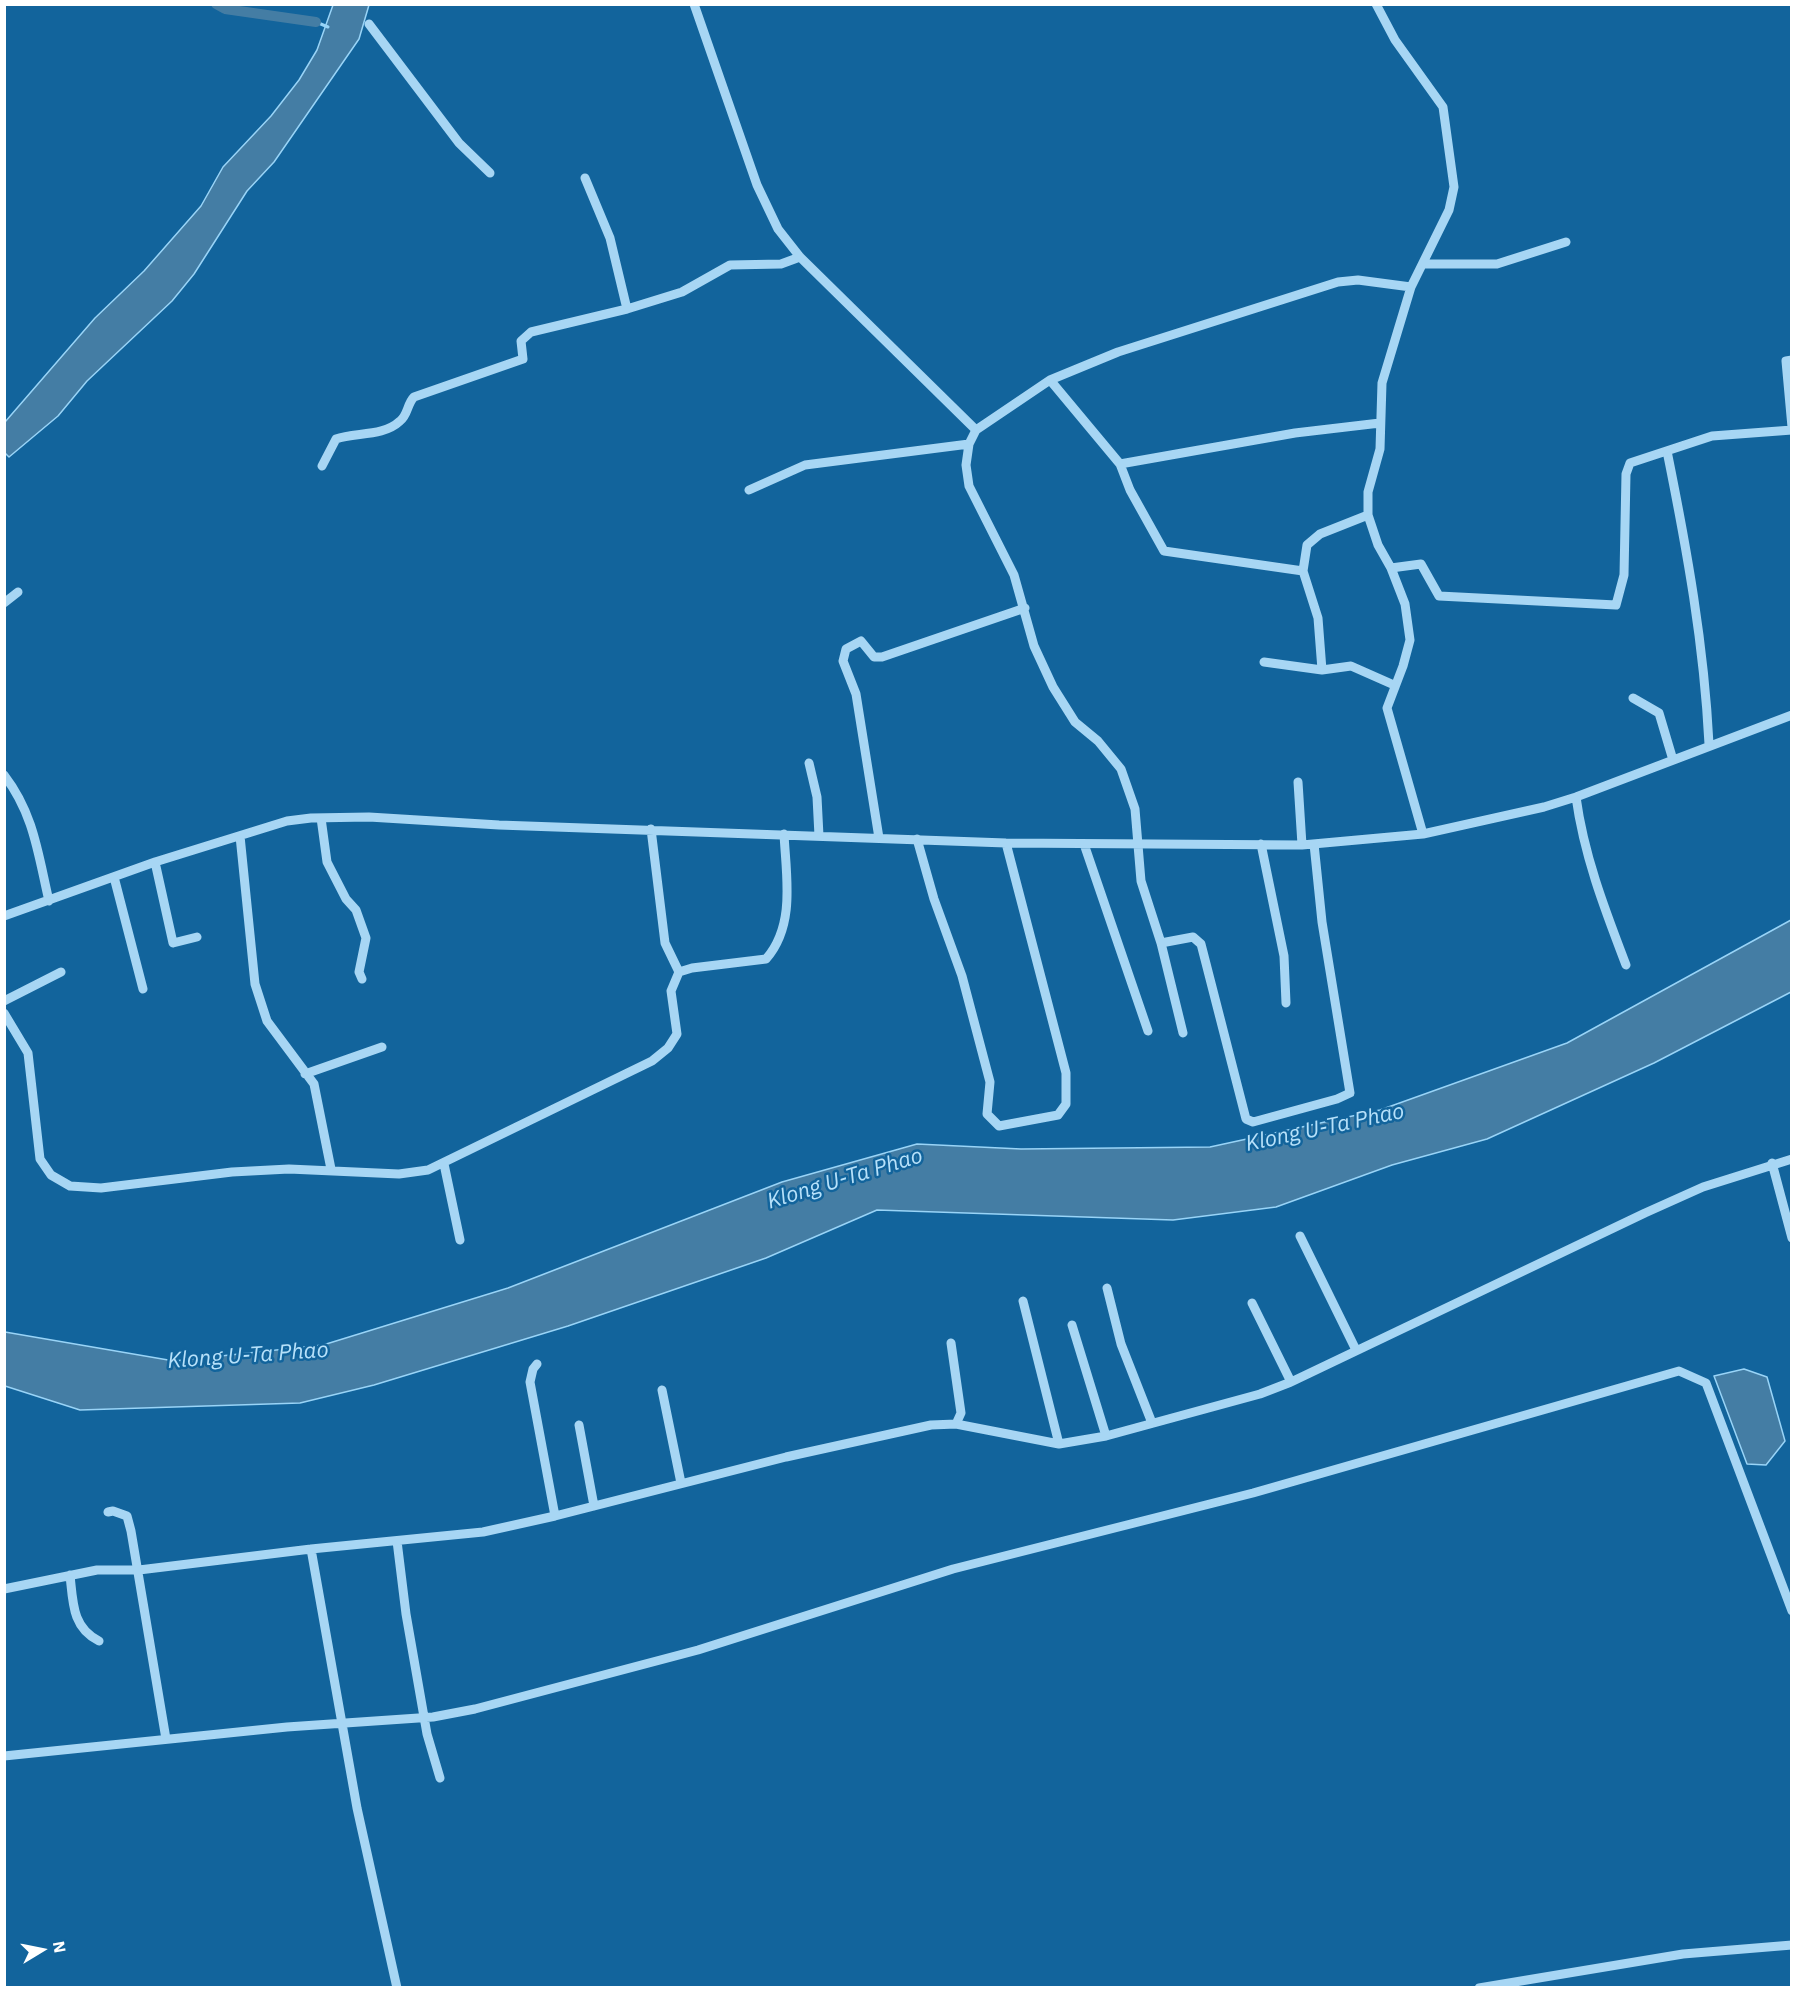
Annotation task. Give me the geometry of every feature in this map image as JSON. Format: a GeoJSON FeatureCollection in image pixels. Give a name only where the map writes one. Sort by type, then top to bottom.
{"type":"FeatureCollection","features":[{"type":"Feature","properties":{"kind":"street"},"geometry":{"type":"LineString","coordinates":[[694,4],[757,185],[778,229],[800,257],[976,430]]}},
{"type":"Feature","properties":{"kind":"street"},"geometry":{"type":"LineString","coordinates":[[1376,4],[1395,40],[1443,107],[1454,188],[1449,210],[1411,287],[1382,383],[1380,449],[1368,492],[1368,515],[1378,545],[1391,568],[1405,604],[1410,640],[1403,666],[1386,708],[1423,834]]}},
{"type":"Feature","properties":{"kind":"street"},"geometry":{"type":"LineString","coordinates":[[369,24],[459,143],[490,173]]}},
{"type":"Feature","properties":{"kind":"street"},"geometry":{"type":"LineString","coordinates":[[585,178],[610,238],[627,309]]}},
{"type":"Feature","properties":{"kind":"street"},"geometry":{"type":"LineString","coordinates":[[1423,264],[1497,264],[1566,242]]}},
{"type":"Feature","properties":{"kind":"street"},"geometry":{"type":"LineString","coordinates":[[322,466],[336,439],[394,426],[404,417],[409,402],[414,397],[524,360],[521,341],[525,334],[627,309],[682,292],[730,265],[781,264],[800,257]]}},
{"type":"Feature","properties":{"kind":"street"},"geometry":{"type":"LineString","coordinates":[[1183,1034],[1161,943],[1141,881],[1135,809],[1121,769],[1098,741],[1076,722],[1053,687],[1034,646],[1014,575],[969,486],[966,465],[969,444],[976,430],[1050,380],[1118,352],[1338,282],[1358,280],[1411,287]]}},
{"type":"Feature","properties":{"kind":"street"},"geometry":{"type":"LineString","coordinates":[[1391,568],[1421,564],[1439,596],[1616,605],[1624,575],[1626,474],[1629,463],[1712,436],[1791,429],[1786,361],[1791,360]]}},
{"type":"Feature","properties":{"kind":"street"},"geometry":{"type":"LineString","coordinates":[[1050,380],[1120,464],[1130,490],[1164,551],[1302,571]]}},
{"type":"Feature","properties":{"kind":"street"},"geometry":{"type":"LineString","coordinates":[[1120,464],[1295,433],[1380,423]]}},
{"type":"Feature","properties":{"kind":"street"},"geometry":{"type":"LineString","coordinates":[[750,490],[805,465],[969,444]]}},
{"type":"Feature","properties":{"kind":"street"},"geometry":{"type":"LineString","coordinates":[[1667,451],[1693,584],[1705,671],[1709,744]]}},
{"type":"Feature","properties":{"kind":"street"},"geometry":{"type":"LineString","coordinates":[[1322,670],[1318,618],[1302,571],[1307,545],[1320,534],[1368,515]]}},
{"type":"Feature","properties":{"kind":"street"},"geometry":{"type":"LineString","coordinates":[[4,603],[18,592]]}},
{"type":"Feature","properties":{"kind":"street"},"geometry":{"type":"LineString","coordinates":[[879,838],[856,694],[843,661],[846,649],[861,641],[874,657],[882,657],[1025,608]]}},
{"type":"Feature","properties":{"kind":"street"},"geometry":{"type":"LineString","coordinates":[[1264,662],[1322,670],[1350,666],[1394,685]]}},
{"type":"Feature","properties":{"kind":"street"},"geometry":{"type":"LineString","coordinates":[[1633,699],[1659,713],[1673,760]]}},
{"type":"Feature","properties":{"kind":"street"},"geometry":{"type":"LineString","coordinates":[[4,916],[155,862],[288,821],[321,818],[369,817],[499,825],[1006,843],[1302,845],[1423,834],[1544,807],[1576,797],[1709,744],[1791,715]]}},
{"type":"Feature","properties":{"kind":"street"},"geometry":{"type":"LineString","coordinates":[[809,763],[818,804],[819,836]]}},
{"type":"Feature","properties":{"kind":"street"},"geometry":{"type":"LineString","coordinates":[[4,775],[20,796],[30,819],[49,901]]}},
{"type":"Feature","properties":{"kind":"street"},"geometry":{"type":"LineString","coordinates":[[1298,782],[1302,845]]}},
{"type":"Feature","properties":{"kind":"street"},"geometry":{"type":"LineString","coordinates":[[1576,797],[1581,834],[1593,875],[1626,965]]}},
{"type":"Feature","properties":{"kind":"street"},"geometry":{"type":"LineString","coordinates":[[321,818],[327,862],[346,899],[356,910],[366,938],[359,972],[362,979]]}},
{"type":"Feature","properties":{"kind":"street"},"geometry":{"type":"LineString","coordinates":[[4,1013],[28,1053],[40,1159],[51,1175],[70,1186],[101,1188],[232,1172],[331,1169],[399,1174],[428,1170],[652,1061],[668,1048],[677,1034],[671,991],[679,972],[665,943],[651,829]]}},
{"type":"Feature","properties":{"kind":"street"},"geometry":{"type":"LineString","coordinates":[[679,972],[692,968],[766,959],[772,952],[788,909],[784,834]]}},
{"type":"Feature","properties":{"kind":"street"},"geometry":{"type":"LineString","coordinates":[[240,836],[255,984],[267,1021],[314,1084],[331,1169]]}},
{"type":"Feature","properties":{"kind":"street"},"geometry":{"type":"LineString","coordinates":[[917,839],[934,898],[962,976],[990,1082],[987,1114],[999,1126],[1058,1114],[1066,1104],[1064,1063],[1006,843]]}},
{"type":"Feature","properties":{"kind":"street"},"geometry":{"type":"LineString","coordinates":[[1084,844],[1148,1031]]}},
{"type":"Feature","properties":{"kind":"street"},"geometry":{"type":"LineString","coordinates":[[1261,844],[1284,956],[1286,1003]]}},
{"type":"Feature","properties":{"kind":"street"},"geometry":{"type":"LineString","coordinates":[[1161,943],[1193,937],[1201,944],[1246,1119],[1253,1122],[1337,1100],[1350,1093],[1322,922],[1314,844]]}},
{"type":"Feature","properties":{"kind":"street"},"geometry":{"type":"LineString","coordinates":[[155,862],[172,943],[197,937]]}},
{"type":"Feature","properties":{"kind":"street"},"geometry":{"type":"LineString","coordinates":[[114,877],[142,989]]}},
{"type":"Feature","properties":{"kind":"street"},"geometry":{"type":"LineString","coordinates":[[4,1000],[61,972]]}},
{"type":"Feature","properties":{"kind":"street"},"geometry":{"type":"LineString","coordinates":[[305,1074],[382,1047]]}},
{"type":"Feature","properties":{"kind":"street"},"geometry":{"type":"LineString","coordinates":[[4,1589],[97,1570],[138,1570],[311,1549],[483,1532],[920,1427],[956,1424],[1059,1444],[1106,1436],[1260,1394],[1292,1382],[1703,1187],[1772,1163],[1791,1159]]}},
{"type":"Feature","properties":{"kind":"street"},"geometry":{"type":"LineString","coordinates":[[1772,1163],[1791,1238]]}},
{"type":"Feature","properties":{"kind":"street"},"geometry":{"type":"LineString","coordinates":[[444,1164],[459,1240]]}},
{"type":"Feature","properties":{"kind":"street"},"geometry":{"type":"LineString","coordinates":[[1300,1236],[1356,1350]]}},
{"type":"Feature","properties":{"kind":"street"},"geometry":{"type":"LineString","coordinates":[[1107,1288],[1121,1344],[1152,1423]]}},
{"type":"Feature","properties":{"kind":"street"},"geometry":{"type":"LineString","coordinates":[[1023,1302],[1059,1444]]}},
{"type":"Feature","properties":{"kind":"street"},"geometry":{"type":"LineString","coordinates":[[1252,1303],[1292,1382]]}},
{"type":"Feature","properties":{"kind":"street"},"geometry":{"type":"LineString","coordinates":[[1072,1325],[1106,1436]]}},
{"type":"Feature","properties":{"kind":"street"},"geometry":{"type":"LineString","coordinates":[[951,1343],[961,1413],[956,1424]]}},
{"type":"Feature","properties":{"kind":"street"},"geometry":{"type":"LineString","coordinates":[[537,1364],[533,1369],[530,1382],[555,1516]]}},
{"type":"Feature","properties":{"kind":"street"},"geometry":{"type":"LineString","coordinates":[[4,1756],[166,1739],[426,1718],[475,1709],[698,1650],[953,1569],[1253,1493],[1679,1371],[1706,1383],[1791,1611]]}},
{"type":"Feature","properties":{"kind":"street"},"geometry":{"type":"LineString","coordinates":[[662,1390],[681,1483]]}},
{"type":"Feature","properties":{"kind":"street"},"geometry":{"type":"LineString","coordinates":[[579,1425],[594,1506]]}},
{"type":"Feature","properties":{"kind":"street"},"geometry":{"type":"LineString","coordinates":[[108,1512],[112,1511],[127,1516],[166,1739]]}},
{"type":"Feature","properties":{"kind":"street"},"geometry":{"type":"LineString","coordinates":[[397,1540],[406,1614],[440,1778]]}},
{"type":"Feature","properties":{"kind":"street"},"geometry":{"type":"LineString","coordinates":[[311,1549],[341,1724],[397,1988]]}},
{"type":"Feature","properties":{"kind":"street"},"geometry":{"type":"LineString","coordinates":[[70,1575],[79,1625],[87,1635],[99,1641]]}},
{"type":"Feature","properties":{"kind":"street"},"geometry":{"type":"LineString","coordinates":[[1479,1988],[1683,1954],[1791,1945]]}},
{"type":"Feature","properties":{"kind":"water"},"geometry":{"type":"Polygon","coordinates":[[[333,5],[369,5],[359,39],[274,162],[247,191],[194,274],[172,301],[87,381],[58,416],[9,457],[5,453],[5,422],[95,318],[144,271],[201,206],[223,167],[271,116],[299,80],[317,50],[333,5]]]}},
{"type":"Feature","properties":{"kind":"water","name":"Klong U-Ta Phao"},"geometry":{"type":"Polygon","coordinates":[[[1791,920],[1791,992],[1654,1063],[1487,1139],[1392,1165],[1276,1207],[1173,1220],[877,1210],[766,1258],[568,1326],[374,1385],[300,1403],[80,1410],[5,1386],[5,1332],[174,1361],[323,1345],[508,1288],[782,1182],[917,1144],[1021,1149],[1210,1147],[1380,1110],[1567,1043],[1791,920]]]}},
{"type":"Feature","properties":{"kind":"water"},"geometry":{"type":"Polygon","coordinates":[[[1744,1369],[1767,1377],[1785,1441],[1766,1465],[1747,1464],[1714,1376],[1744,1369]]]}},
{"type":"Feature","properties":{"kind":"waterway"},"geometry":{"type":"LineString","coordinates":[[216,4],[225,9],[316,22]]}},
{"type":"Feature","properties":{"kind":"waterway"},"geometry":{"type":"LineString","coordinates":[[316,22],[328,27]]}}]}
